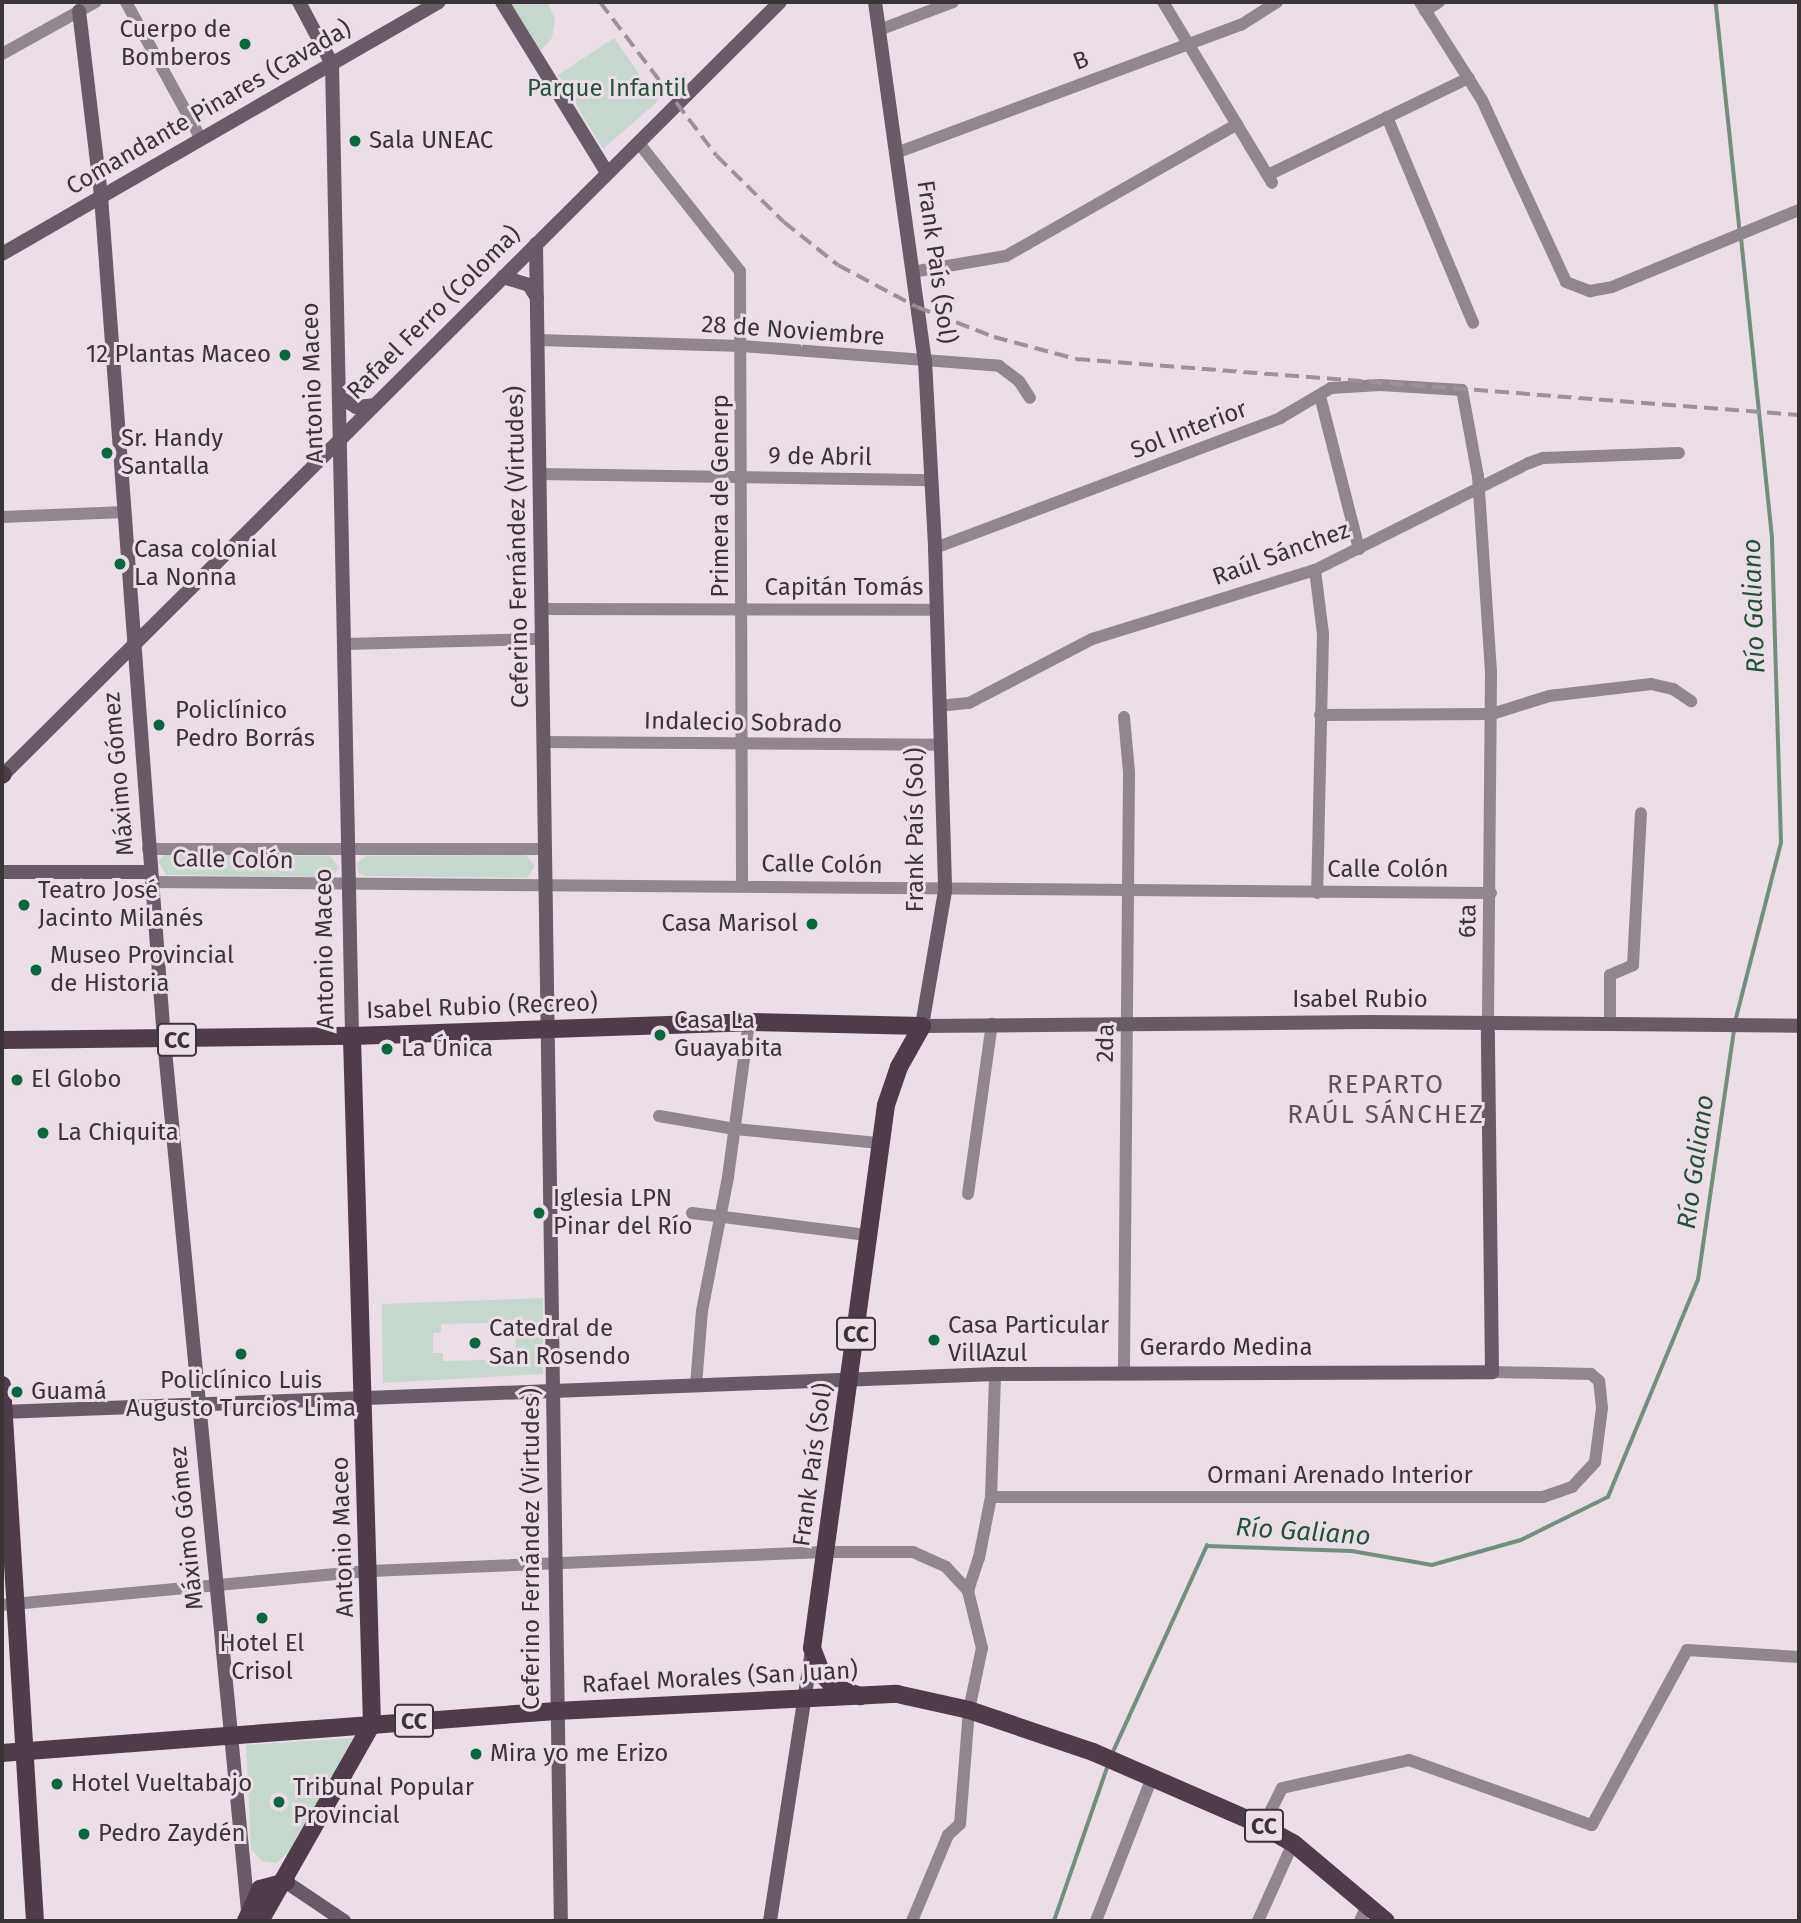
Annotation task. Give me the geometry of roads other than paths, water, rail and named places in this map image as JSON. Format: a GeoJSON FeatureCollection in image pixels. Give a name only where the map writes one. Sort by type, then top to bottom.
{"type":"FeatureCollection","features":[{"type":"Feature","properties":{"kind":"main road","name":"Isabel Rubio (Recreo)"},"geometry":{"type":"LineString","coordinates":[[2,1040],[352,1036],[749,1022],[922,1026]]}},
{"type":"Feature","properties":{"kind":"main road","name":"Frank País (Sol)"},"geometry":{"type":"LineString","coordinates":[[812,1648],[850,1378],[879,1143],[892,1083],[922,1026]]}},
{"type":"Feature","properties":{"kind":"main road","name":"Antonio Maceo"},"geometry":{"type":"LineString","coordinates":[[286,1882],[372,1724],[370,1571],[352,1036]]}},
{"type":"Feature","properties":{"kind":"main road"},"geometry":{"type":"LineString","coordinates":[[2,1385],[8,1603],[23,1751],[35,1921]]}},
{"type":"Feature","properties":{"kind":"main road"},"geometry":{"type":"LineString","coordinates":[[812,1648],[822,1674],[834,1686],[859,1696]]}},
{"type":"Feature","properties":{"kind":"main road","name":"Rafael Morales (San Juan)"},"geometry":{"type":"LineString","coordinates":[[2,1753],[556,1711],[897,1694],[969,1710],[1093,1752],[1264,1826],[1293,1843],[1363,1913],[1386,1921]]}},
{"type":"Feature","properties":{"kind":"main road"},"geometry":{"type":"LineString","coordinates":[[251,1917],[260,1889],[286,1882]]}},
{"type":"Feature","properties":{"kind":"street"},"geometry":{"type":"LineString","coordinates":[[2,54],[96,2]]}},
{"type":"Feature","properties":{"kind":"street"},"geometry":{"type":"LineString","coordinates":[[126,2],[201,139]]}},
{"type":"Feature","properties":{"kind":"street","name":"Antonio Maceo"},"geometry":{"type":"LineString","coordinates":[[299,2],[332,64],[352,1036]]}},
{"type":"Feature","properties":{"kind":"street","name":"Comandante Pinares (Cavada)"},"geometry":{"type":"LineString","coordinates":[[2,254],[439,2]]}},
{"type":"Feature","properties":{"kind":"street"},"geometry":{"type":"LineString","coordinates":[[502,2],[607,173]]}},
{"type":"Feature","properties":{"kind":"street","name":"Rafael Ferro (Coloma)"},"geometry":{"type":"LineString","coordinates":[[2,775],[312,471],[374,405],[780,2]]}},
{"type":"Feature","properties":{"kind":"street","name":"Frank País (Sol)"},"geometry":{"type":"LineString","coordinates":[[875,2],[925,361],[932,480],[945,891],[922,1026]]}},
{"type":"Feature","properties":{"kind":"street"},"geometry":{"type":"LineString","coordinates":[[880,30],[953,2]]}},
{"type":"Feature","properties":{"kind":"street"},"geometry":{"type":"LineString","coordinates":[[1163,2],[1270,179],[1387,117],[1469,78]]}},
{"type":"Feature","properties":{"kind":"street","name":"B"},"geometry":{"type":"LineString","coordinates":[[896,153],[1188,42],[1241,25],[1277,2]]}},
{"type":"Feature","properties":{"kind":"street"},"geometry":{"type":"LineString","coordinates":[[1439,2],[1422,6],[1469,78],[1566,282],[1590,290],[1612,286],[1799,210]]}},
{"type":"Feature","properties":{"kind":"street","name":"Máximo Gómez"},"geometry":{"type":"LineString","coordinates":[[79,11],[101,196],[125,512],[132,648],[164,1040],[230,1737],[251,1917]]}},
{"type":"Feature","properties":{"kind":"street"},"geometry":{"type":"LineString","coordinates":[[1387,117],[1473,323]]}},
{"type":"Feature","properties":{"kind":"street"},"geometry":{"type":"LineString","coordinates":[[912,272],[1006,256],[1237,124]]}},
{"type":"Feature","properties":{"kind":"street","name":"Primera de Generp"},"geometry":{"type":"LineString","coordinates":[[638,142],[740,271],[742,886]]}},
{"type":"Feature","properties":{"kind":"street","name":"Ceferino Fernández (Virtudes)"},"geometry":{"type":"LineString","coordinates":[[536,244],[561,1921]]}},
{"type":"Feature","properties":{"kind":"street"},"geometry":{"type":"LineString","coordinates":[[503,277],[529,285],[537,298]]}},
{"type":"Feature","properties":{"kind":"street","name":"28 de Noviembre"},"geometry":{"type":"LineString","coordinates":[[538,340],[742,346],[999,366],[1019,381],[1030,398]]}},
{"type":"Feature","properties":{"kind":"street","name":"Sol Interior"},"geometry":{"type":"LineString","coordinates":[[935,548],[1280,418],[1331,388],[1347,385],[1462,390]]}},
{"type":"Feature","properties":{"kind":"street","name":"6ta"},"geometry":{"type":"LineString","coordinates":[[1462,390],[1478,491],[1492,714],[1488,1023],[1492,1372]]}},
{"type":"Feature","properties":{"kind":"street"},"geometry":{"type":"LineString","coordinates":[[1320,396],[1359,549]]}},
{"type":"Feature","properties":{"kind":"street"},"geometry":{"type":"LineString","coordinates":[[339,397],[356,407],[374,405]]}},
{"type":"Feature","properties":{"kind":"street","name":"Raúl Sánchez"},"geometry":{"type":"LineString","coordinates":[[939,706],[969,703],[1092,639],[1315,570],[1543,458],[1679,453]]}},
{"type":"Feature","properties":{"kind":"street"},"geometry":{"type":"LineString","coordinates":[[312,471],[330,473],[340,486]]}},
{"type":"Feature","properties":{"kind":"street","name":"9 de Abril"},"geometry":{"type":"LineString","coordinates":[[540,474],[932,480]]}},
{"type":"Feature","properties":{"kind":"street"},"geometry":{"type":"LineString","coordinates":[[2,517],[125,512]]}},
{"type":"Feature","properties":{"kind":"street"},"geometry":{"type":"LineString","coordinates":[[1315,570],[1323,634],[1317,893]]}},
{"type":"Feature","properties":{"kind":"street","name":"Capitán Tomás"},"geometry":{"type":"LineString","coordinates":[[541,609],[936,610]]}},
{"type":"Feature","properties":{"kind":"street"},"geometry":{"type":"LineString","coordinates":[[345,644],[542,639]]}},
{"type":"Feature","properties":{"kind":"street"},"geometry":{"type":"LineString","coordinates":[[1320,715],[1492,714],[1549,696],[1651,684],[1673,689],[1692,701]]}},
{"type":"Feature","properties":{"kind":"street","name":"2da"},"geometry":{"type":"LineString","coordinates":[[1124,717],[1129,772],[1124,1371]]}},
{"type":"Feature","properties":{"kind":"street","name":"Indalecio Sobrado"},"geometry":{"type":"LineString","coordinates":[[543,742],[942,745]]}},
{"type":"Feature","properties":{"kind":"street"},"geometry":{"type":"LineString","coordinates":[[1609,1024],[1610,975],[1633,965],[1641,813]]}},
{"type":"Feature","properties":{"kind":"street","name":"Calle Colón"},"geometry":{"type":"LineString","coordinates":[[148,849],[544,849]]}},
{"type":"Feature","properties":{"kind":"street","name":"Calle Colón"},"geometry":{"type":"LineString","coordinates":[[2,872],[347,884],[545,882],[945,891],[1491,893]]}},
{"type":"Feature","properties":{"kind":"street"},"geometry":{"type":"LineString","coordinates":[[696,1385],[702,1311],[735,1129],[749,1022]]}},
{"type":"Feature","properties":{"kind":"street","name":"Isabel Rubio"},"geometry":{"type":"LineString","coordinates":[[922,1026],[1488,1023],[1799,1026]]}},
{"type":"Feature","properties":{"kind":"street"},"geometry":{"type":"LineString","coordinates":[[968,1194],[992,1024]]}},
{"type":"Feature","properties":{"kind":"street"},"geometry":{"type":"LineString","coordinates":[[659,1116],[735,1129],[879,1143]]}},
{"type":"Feature","properties":{"kind":"street"},"geometry":{"type":"LineString","coordinates":[[692,1213],[867,1235]]}},
{"type":"Feature","properties":{"kind":"street","name":"Gerardo Medina"},"geometry":{"type":"LineString","coordinates":[[3,1413],[197,1402],[554,1388],[1124,1371],[1591,1374],[1599,1381]]}},
{"type":"Feature","properties":{"kind":"street"},"geometry":{"type":"LineString","coordinates":[[912,1921],[948,1835],[960,1824],[969,1710],[982,1648],[968,1591],[991,1497],[995,1374]]}},
{"type":"Feature","properties":{"kind":"street","name":"Ormani Arenado Interior"},"geometry":{"type":"LineString","coordinates":[[991,1497],[1543,1497],[1573,1487],[1595,1462],[1602,1408],[1599,1381]]}},
{"type":"Feature","properties":{"kind":"street"},"geometry":{"type":"LineString","coordinates":[[8,1603],[370,1571],[825,1552],[913,1552],[946,1567],[968,1591]]}},
{"type":"Feature","properties":{"kind":"street"},"geometry":{"type":"LineString","coordinates":[[770,1921],[812,1648]]}},
{"type":"Feature","properties":{"kind":"street"},"geometry":{"type":"LineString","coordinates":[[1264,1826],[1282,1788],[1409,1760],[1592,1825],[1687,1650],[1799,1657]]}},
{"type":"Feature","properties":{"kind":"street"},"geometry":{"type":"LineString","coordinates":[[1096,1921],[1152,1777]]}},
{"type":"Feature","properties":{"kind":"street"},"geometry":{"type":"LineString","coordinates":[[1258,1921],[1293,1843]]}},
{"type":"Feature","properties":{"kind":"street"},"geometry":{"type":"LineString","coordinates":[[286,1882],[344,1921]]}},
{"type":"Feature","properties":{"kind":"waterway","name":"Río Galiano"},"geometry":{"type":"LineString","coordinates":[[1716,2],[1740,231]]}},
{"type":"Feature","properties":{"kind":"waterway","name":"Río Galiano"},"geometry":{"type":"LineString","coordinates":[[1735,1022],[1781,843],[1772,538],[1741,239]]}},
{"type":"Feature","properties":{"kind":"waterway","name":"Río Galiano"},"geometry":{"type":"LineString","coordinates":[[1112,1754],[1207,1546],[1352,1551],[1432,1565],[1521,1540],[1608,1497],[1698,1280],[1734,1029]]}},
{"type":"Feature","properties":{"kind":"waterway","name":"Río Galiano"},"geometry":{"type":"LineString","coordinates":[[1054,1921],[1108,1765]]}},
{"type":"Feature","properties":{"kind":"railway"},"geometry":{"type":"LineString","coordinates":[[600,2],[717,156],[784,222],[838,265],[917,307],[994,337],[1076,359],[1799,415]]}},
{"type":"Feature","properties":{"kind":"place","name":"Cuerpo de Bomberos"},"geometry":{"type":"Point","coordinates":[245,44]}},
{"type":"Feature","properties":{"kind":"place","name":"Sala UNEAC"},"geometry":{"type":"Point","coordinates":[355,141]}},
{"type":"Feature","properties":{"kind":"place","name":"12 Plantas Maceo"},"geometry":{"type":"Point","coordinates":[285,355]}},
{"type":"Feature","properties":{"kind":"place","name":"Sr. Handy Santalla"},"geometry":{"type":"Point","coordinates":[107,453]}},
{"type":"Feature","properties":{"kind":"place","name":"Casa colonial La Nonna"},"geometry":{"type":"Point","coordinates":[120,564]}},
{"type":"Feature","properties":{"kind":"place","name":"Policlínico Pedro Borrás"},"geometry":{"type":"Point","coordinates":[159,725]}},
{"type":"Feature","properties":{"kind":"place","name":"Teatro José Jacinto Milanés"},"geometry":{"type":"Point","coordinates":[24,905]}},
{"type":"Feature","properties":{"kind":"place","name":"Casa Marisol"},"geometry":{"type":"Point","coordinates":[812,924]}},
{"type":"Feature","properties":{"kind":"place","name":"Museo Provincial de Historia"},"geometry":{"type":"Point","coordinates":[36,970]}},
{"type":"Feature","properties":{"kind":"place","name":"Casa La Guayabita"},"geometry":{"type":"Point","coordinates":[660,1035]}},
{"type":"Feature","properties":{"kind":"place","name":"La Única"},"geometry":{"type":"Point","coordinates":[387,1049]}},
{"type":"Feature","properties":{"kind":"place","name":"El Globo"},"geometry":{"type":"Point","coordinates":[17,1080]}},
{"type":"Feature","properties":{"kind":"place","name":"La Chiquita"},"geometry":{"type":"Point","coordinates":[43,1133]}},
{"type":"Feature","properties":{"kind":"place","name":"Iglesia LPN Pinar del Río"},"geometry":{"type":"Point","coordinates":[539,1213]}},
{"type":"Feature","properties":{"kind":"place","name":"Casa Particular VillAzul"},"geometry":{"type":"Point","coordinates":[934,1340]}},
{"type":"Feature","properties":{"kind":"place","name":"Catedral de San Rosendo"},"geometry":{"type":"Point","coordinates":[475,1343]}},
{"type":"Feature","properties":{"kind":"place","name":"Policlínico Luis Augusto Turcios Lima"},"geometry":{"type":"Point","coordinates":[241,1354]}},
{"type":"Feature","properties":{"kind":"place","name":"Guamá"},"geometry":{"type":"Point","coordinates":[17,1392]}},
{"type":"Feature","properties":{"kind":"place","name":"Hotel El Crisol"},"geometry":{"type":"Point","coordinates":[262,1618]}},
{"type":"Feature","properties":{"kind":"place","name":"Mira yo me Erizo"},"geometry":{"type":"Point","coordinates":[476,1754]}},
{"type":"Feature","properties":{"kind":"place","name":"Hotel Vueltabajo"},"geometry":{"type":"Point","coordinates":[57,1784]}},
{"type":"Feature","properties":{"kind":"place","name":"Tribunal Popular Provincial"},"geometry":{"type":"Point","coordinates":[279,1802]}},
{"type":"Feature","properties":{"kind":"place","name":"Pedro Zaydén"},"geometry":{"type":"Point","coordinates":[84,1834]}},
{"type":"Feature","properties":{"kind":"district","name":"REPARTO RAÚL SÁNCHEZ"},"geometry":{"type":"Point","coordinates":[1386,1100]}},
{"type":"Feature","properties":{"kind":"park label","name":"Parque Infantil"},"geometry":{"type":"Point","coordinates":[607,89]}}]}
